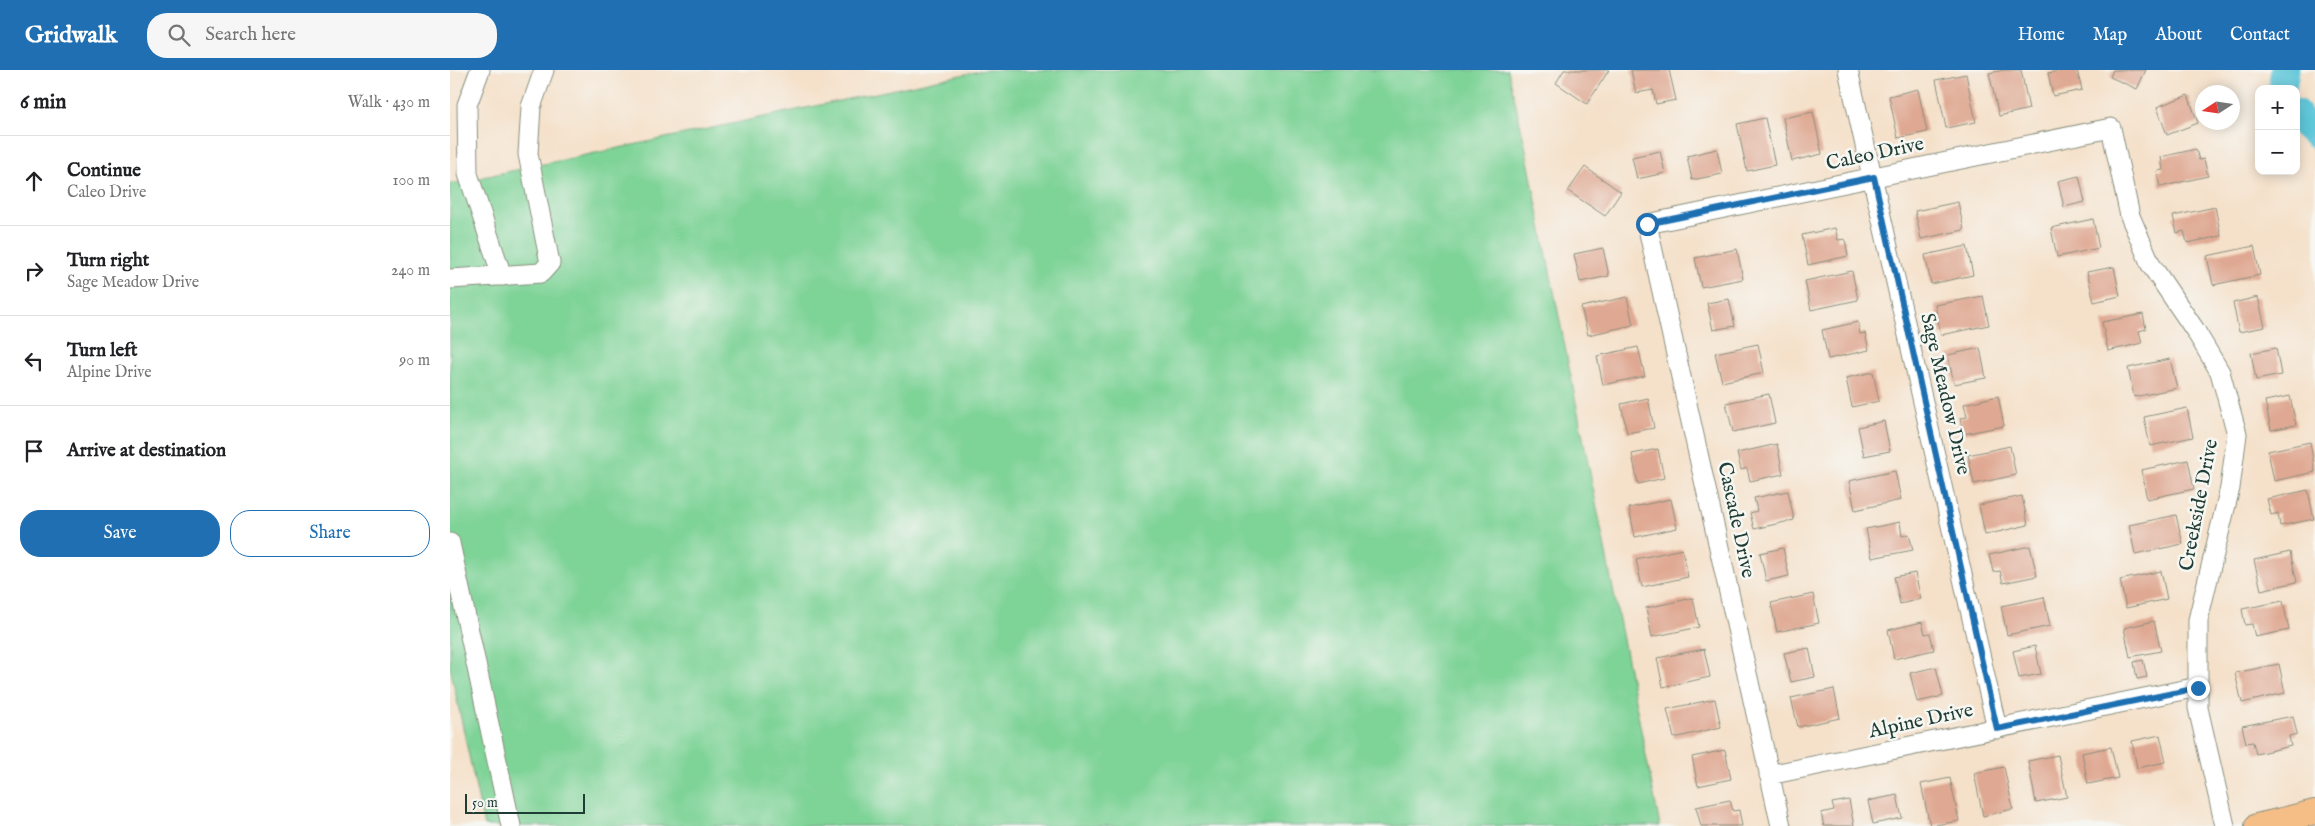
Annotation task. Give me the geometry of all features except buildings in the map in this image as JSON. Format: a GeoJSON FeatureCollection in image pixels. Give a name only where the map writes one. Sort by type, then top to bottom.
{"type":"FeatureCollection","features":[{"type":"Feature","properties":{"kind":"main road"},"geometry":{"type":"LineString","coordinates":[[2257,826],[2315,812]]}},
{"type":"Feature","properties":{"kind":"street"},"geometry":{"type":"LineString","coordinates":[[480,70],[467,105],[468,174],[502,276]]}},
{"type":"Feature","properties":{"kind":"street"},"geometry":{"type":"LineString","coordinates":[[452,274],[502,276],[541,273],[550,264],[528,154],[532,107],[544,70]]}},
{"type":"Feature","properties":{"kind":"street","name":"Sage Meadow Drive"},"geometry":{"type":"LineString","coordinates":[[1848,70],[1874,177],[1997,729]]}},
{"type":"Feature","properties":{"kind":"street","name":"Caleo Drive"},"geometry":{"type":"LineString","coordinates":[[1647,224],[2111,128]]}},
{"type":"Feature","properties":{"kind":"street","name":"Creekside Drive"},"geometry":{"type":"LineString","coordinates":[[2111,128],[2130,216],[2151,265],[2195,330],[2220,372],[2237,434],[2230,488],[2198,620],[2198,708],[2225,826]]}},
{"type":"Feature","properties":{"kind":"street","name":"Cascade Drive"},"geometry":{"type":"LineString","coordinates":[[1647,224],[1781,826]]}},
{"type":"Feature","properties":{"kind":"street"},"geometry":{"type":"LineString","coordinates":[[450,543],[511,826]]}},
{"type":"Feature","properties":{"kind":"street","name":"Alpine Drive"},"geometry":{"type":"LineString","coordinates":[[1769,775],[2198,688]]}},
{"type":"Feature","properties":{"kind":"green space"},"geometry":{"type":"Polygon","coordinates":[[[984,70],[1508,70],[1525,145],[1660,826],[484,826],[450,667],[450,184],[984,70]]]}},
{"type":"Feature","properties":{"kind":"waterway"},"geometry":{"type":"LineString","coordinates":[[2283,85],[2285,70]]}},
{"type":"Feature","properties":{"kind":"waterway"},"geometry":{"type":"LineString","coordinates":[[2300,118],[2315,134]]}},
{"type":"Feature","properties":{"kind":"route"},"geometry":{"type":"LineString","coordinates":[[1647,224],[1874,177],[1997,729],[2198,688]]}}]}
